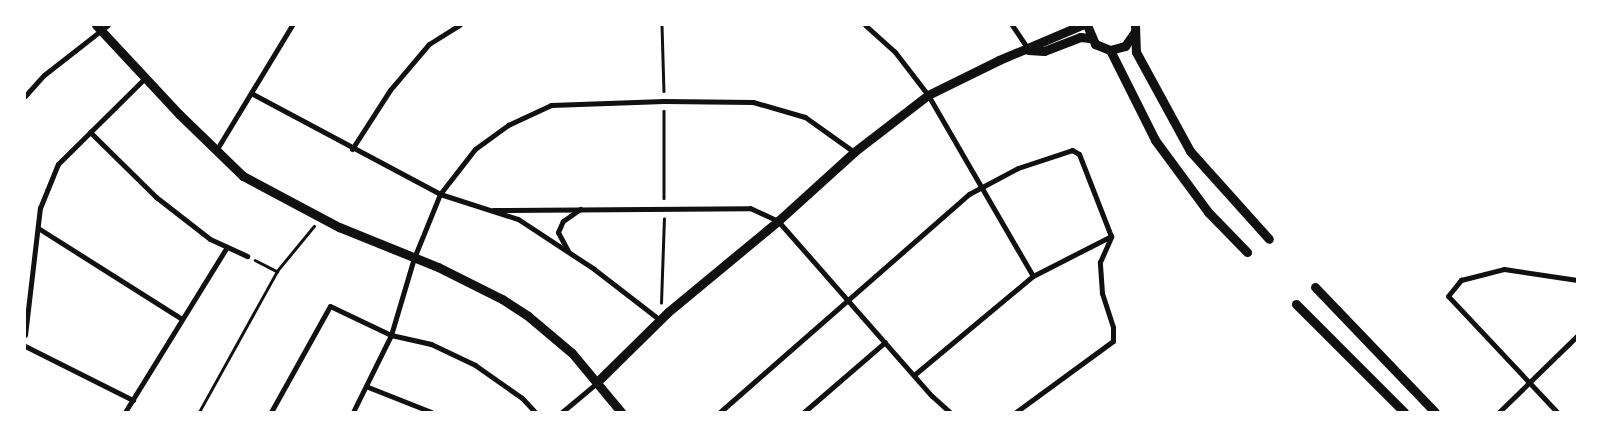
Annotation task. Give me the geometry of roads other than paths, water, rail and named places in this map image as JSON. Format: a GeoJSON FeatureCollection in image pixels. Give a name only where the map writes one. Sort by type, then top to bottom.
{"type":"FeatureCollection","features":[{"type":"Feature","properties":{"kind":"street"},"geometry":{"type":"LineString","coordinates":[[217,150],[292,25]]}},
{"type":"Feature","properties":{"kind":"street"},"geometry":{"type":"LineString","coordinates":[[352,150],[390,90],[429,44],[460,25]]}},
{"type":"Feature","properties":{"kind":"street"},"geometry":{"type":"LineString","coordinates":[[865,25],[895,52],[928,95],[1033,276]]}},
{"type":"Feature","properties":{"kind":"street"},"geometry":{"type":"LineString","coordinates":[[1012,25],[1028,50]]}},
{"type":"Feature","properties":{"kind":"street"},"geometry":{"type":"LineString","coordinates":[[562,412],[598,381],[660,320],[778,221],[854,152],[928,95],[999,60],[1028,50],[1082,25]]}},
{"type":"Feature","properties":{"kind":"street"},"geometry":{"type":"LineString","coordinates":[[1087,25],[1090,38]]}},
{"type":"Feature","properties":{"kind":"street"},"geometry":{"type":"LineString","coordinates":[[25,96],[44,75],[102,27],[145,78],[243,176],[321,218],[470,282],[528,316],[572,352],[598,381],[621,412]]}},
{"type":"Feature","properties":{"kind":"street"},"geometry":{"type":"LineString","coordinates":[[1028,50],[1044,51],[1080,37],[1090,38],[1102,48],[1110,50],[1125,46],[1134,29]]}},
{"type":"Feature","properties":{"kind":"street"},"geometry":{"type":"LineString","coordinates":[[1134,29],[1136,52],[1190,151],[1269,239]]}},
{"type":"Feature","properties":{"kind":"street"},"geometry":{"type":"LineString","coordinates":[[1110,50],[1119,64],[1155,140],[1208,212],[1246,252]]}},
{"type":"Feature","properties":{"kind":"street"},"geometry":{"type":"LineString","coordinates":[[25,335],[40,208],[58,164],[145,78]]}},
{"type":"Feature","properties":{"kind":"street"},"geometry":{"type":"LineString","coordinates":[[251,93],[352,150],[440,194],[518,219],[570,253],[660,320]]}},
{"type":"Feature","properties":{"kind":"street"},"geometry":{"type":"LineString","coordinates":[[353,412],[368,387],[391,335],[414,258],[440,194],[475,149],[508,124],[551,105],[664,101],[752,102],[805,117],[854,152]]}},
{"type":"Feature","properties":{"kind":"street"},"geometry":{"type":"LineString","coordinates":[[90,132],[156,197],[210,239],[247,256]]}},
{"type":"Feature","properties":{"kind":"street"},"geometry":{"type":"LineString","coordinates":[[720,412],[846,300],[980,187],[1018,168],[1072,150],[1079,154],[1112,236],[1100,262],[1102,293],[1113,327],[1113,341],[1016,412]]}},
{"type":"Feature","properties":{"kind":"street"},"geometry":{"type":"LineString","coordinates":[[493,210],[750,208],[778,221],[846,300],[950,412]]}},
{"type":"Feature","properties":{"kind":"street"},"geometry":{"type":"LineString","coordinates":[[570,253],[558,232],[563,221],[580,210]]}},
{"type":"Feature","properties":{"kind":"street"},"geometry":{"type":"LineString","coordinates":[[38,228],[182,319]]}},
{"type":"Feature","properties":{"kind":"street"},"geometry":{"type":"LineString","coordinates":[[914,375],[1033,276],[1112,236]]}},
{"type":"Feature","properties":{"kind":"street"},"geometry":{"type":"LineString","coordinates":[[125,412],[227,247]]}},
{"type":"Feature","properties":{"kind":"street"},"geometry":{"type":"LineString","coordinates":[[1557,412],[1528,384],[1448,296],[1461,280],[1504,269],[1577,280]]}},
{"type":"Feature","properties":{"kind":"street"},"geometry":{"type":"LineString","coordinates":[[1315,286],[1435,412]]}},
{"type":"Feature","properties":{"kind":"street"},"geometry":{"type":"LineString","coordinates":[[1296,304],[1404,412]]}},
{"type":"Feature","properties":{"kind":"street"},"geometry":{"type":"LineString","coordinates":[[271,412],[330,306],[391,335],[431,344],[476,365],[522,398],[535,412]]}},
{"type":"Feature","properties":{"kind":"street"},"geometry":{"type":"LineString","coordinates":[[1499,412],[1577,336]]}},
{"type":"Feature","properties":{"kind":"street"},"geometry":{"type":"LineString","coordinates":[[804,412],[885,342]]}},
{"type":"Feature","properties":{"kind":"street"},"geometry":{"type":"LineString","coordinates":[[25,346],[133,400]]}},
{"type":"Feature","properties":{"kind":"street"},"geometry":{"type":"LineString","coordinates":[[368,387],[431,412]]}}]}
